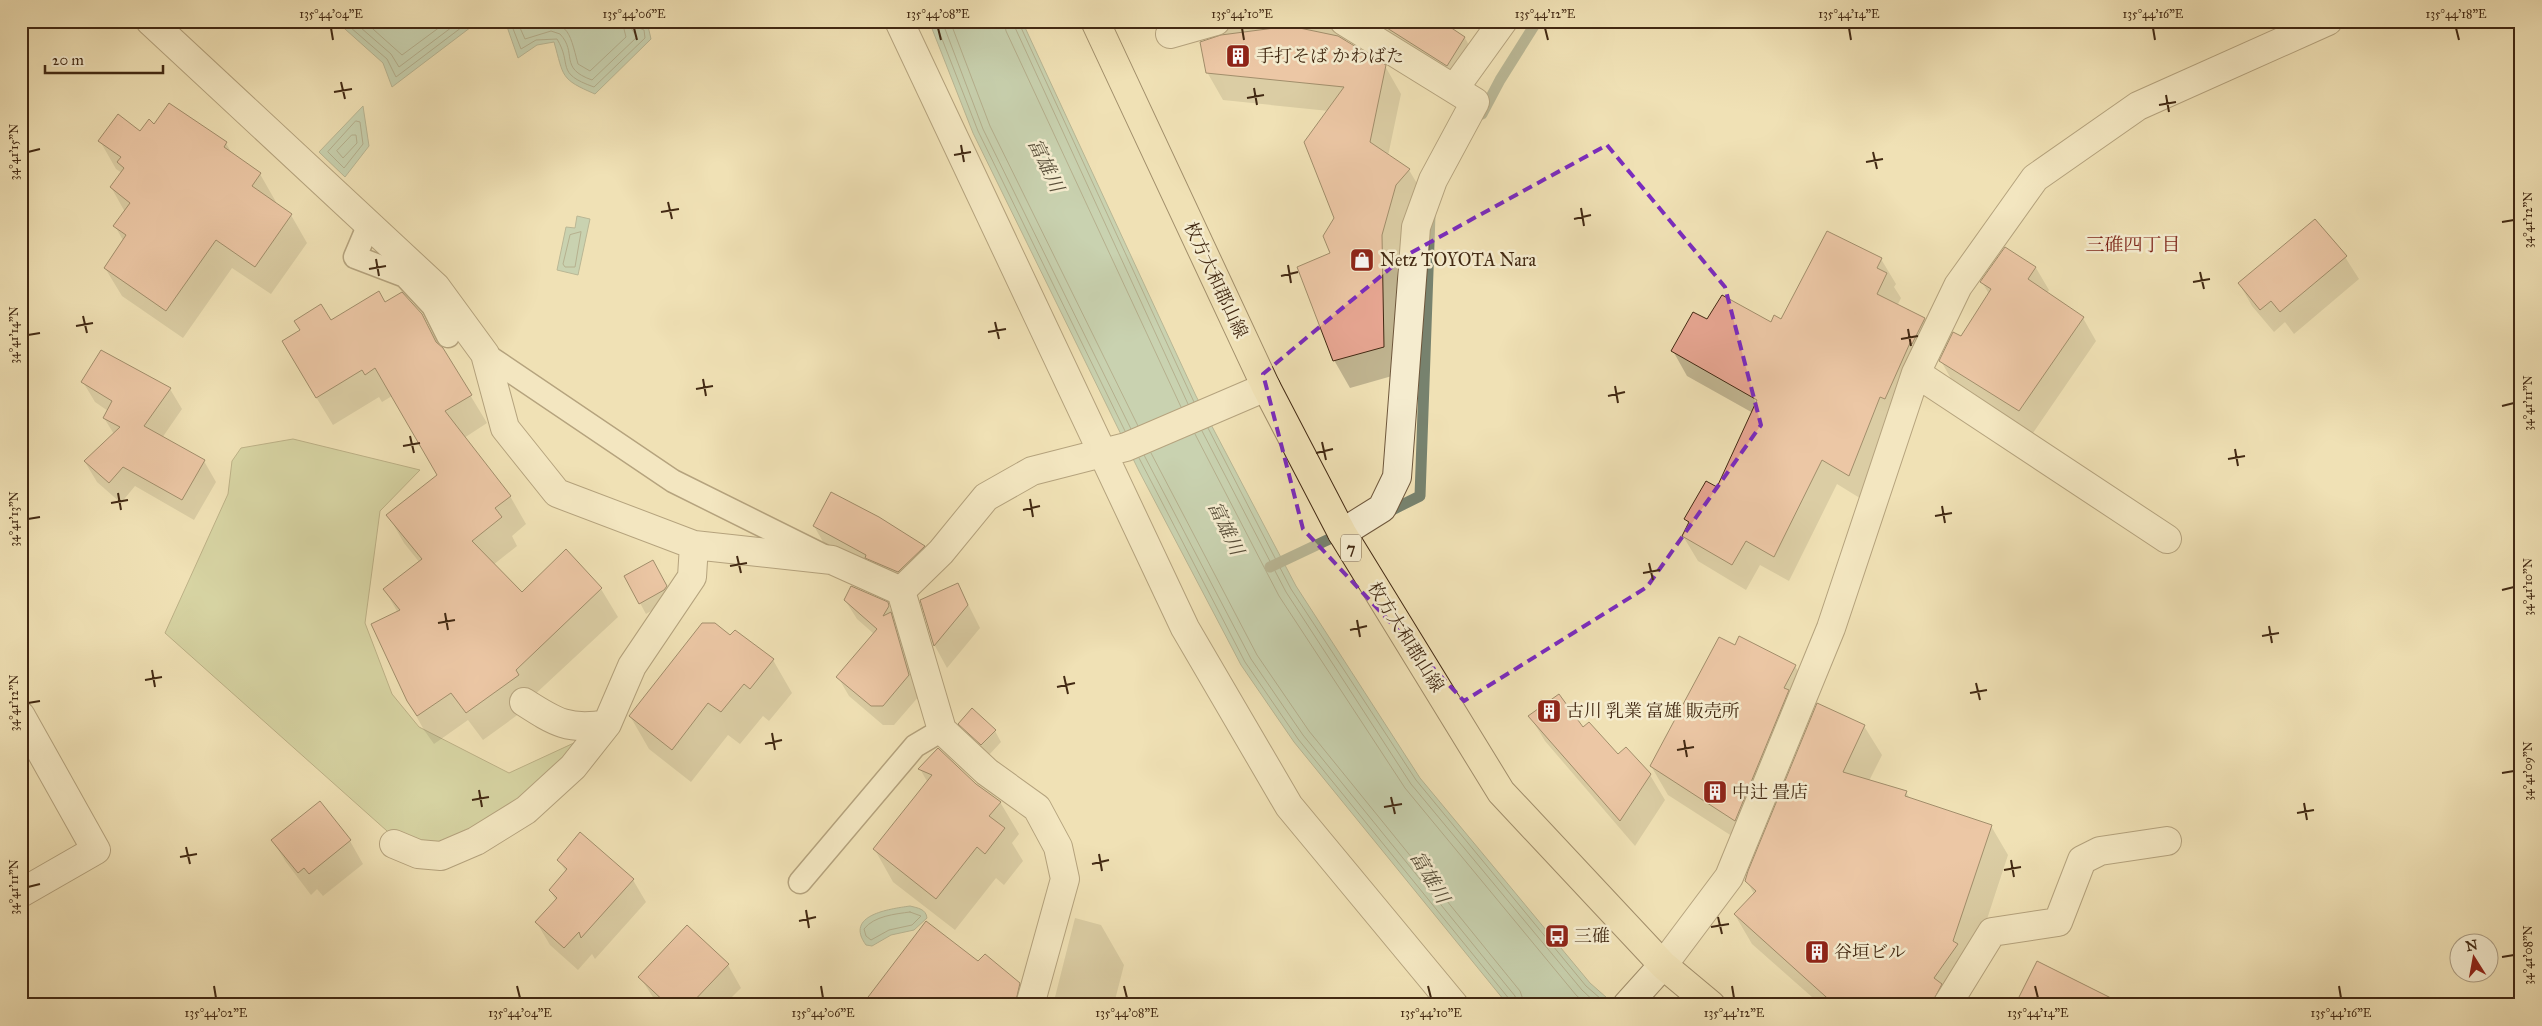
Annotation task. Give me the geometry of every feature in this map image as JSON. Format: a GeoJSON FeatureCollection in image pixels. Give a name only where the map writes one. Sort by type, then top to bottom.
{"type":"FeatureCollection","features":[{"type":"Feature","properties":{"kind":"main road","name":"枚方大和郡山線"},"geometry":{"type":"LineString","coordinates":[[1095,21],[1266,387],[1342,533],[1501,792],[1663,965],[1711,1005]]}},
{"type":"Feature","properties":{"kind":"street"},"geometry":{"type":"LineString","coordinates":[[150,21],[436,287],[485,354],[504,428],[557,493],[694,545],[832,560],[901,591],[942,730],[987,772],[1037,808],[1058,847],[1064,879],[1030,1005]]}},
{"type":"Feature","properties":{"kind":"street"},"geometry":{"type":"LineString","coordinates":[[899,21],[1114,450],[1185,628],[1289,806],[1454,1005]]}},
{"type":"Feature","properties":{"kind":"street"},"geometry":{"type":"LineString","coordinates":[[1170,34],[1216,21]]}},
{"type":"Feature","properties":{"kind":"street"},"geometry":{"type":"LineString","coordinates":[[1342,533],[1382,508],[1397,477],[1416,227],[1433,180],[1476,102],[1344,21]]}},
{"type":"Feature","properties":{"kind":"street"},"geometry":{"type":"LineString","coordinates":[[1454,90],[1503,21]]}},
{"type":"Feature","properties":{"kind":"street"},"geometry":{"type":"LineString","coordinates":[[1627,1005],[1663,965],[1729,877],[1831,628],[1916,374],[1958,286],[2035,178],[2138,106],[2328,21]]}},
{"type":"Feature","properties":{"kind":"street"},"geometry":{"type":"LineString","coordinates":[[1916,374],[2166,539]]}},
{"type":"Feature","properties":{"kind":"street"},"geometry":{"type":"LineString","coordinates":[[901,591],[941,552],[986,497],[1032,471],[1114,450],[1203,416],[1266,387]]}},
{"type":"Feature","properties":{"kind":"street"},"geometry":{"type":"LineString","coordinates":[[394,844],[418,854],[441,856],[476,841],[533,804],[573,768],[607,724],[632,666],[692,577],[694,545]]}},
{"type":"Feature","properties":{"kind":"street"},"geometry":{"type":"LineString","coordinates":[[524,702],[558,723],[588,728],[607,724]]}},
{"type":"Feature","properties":{"kind":"street"},"geometry":{"type":"LineString","coordinates":[[21,716],[96,850],[21,893]]}},
{"type":"Feature","properties":{"kind":"street"},"geometry":{"type":"LineString","coordinates":[[1947,1005],[1992,932],[2058,922],[2082,860],[2100,851],[2167,841]]}},
{"type":"Feature","properties":{"kind":"lane"},"geometry":{"type":"LineString","coordinates":[[369,224],[355,257],[405,276],[433,306],[448,336]]}},
{"type":"Feature","properties":{"kind":"lane"},"geometry":{"type":"LineString","coordinates":[[485,354],[673,482],[832,560]]}},
{"type":"Feature","properties":{"kind":"lane"},"geometry":{"type":"LineString","coordinates":[[800,882],[915,746],[942,730]]}},
{"type":"Feature","properties":{"kind":"highlighted area"},"geometry":{"type":"Polygon","coordinates":[[[1607,145],[1725,287],[1761,425],[1647,587],[1464,701],[1303,529],[1263,374],[1405,256],[1607,145]]]}},
{"type":"Feature","properties":{"kind":"green space"},"geometry":{"type":"Polygon","coordinates":[[[293,439],[420,470],[380,511],[365,623],[392,694],[419,727],[509,773],[589,736],[500,821],[423,850],[396,839],[165,633],[228,494],[232,461],[241,448],[293,439]]]}},
{"type":"Feature","properties":{"kind":"water"},"geometry":{"type":"Polygon","coordinates":[[[336,21],[479,21],[392,87],[383,63],[336,21]]]}},
{"type":"Feature","properties":{"kind":"water"},"geometry":{"type":"Polygon","coordinates":[[[505,21],[634,21],[648,26],[651,39],[595,94],[575,84],[565,76],[554,42],[537,45],[518,58],[505,21]]]}},
{"type":"Feature","properties":{"kind":"water","name":"富雄川"},"geometry":{"type":"Polygon","coordinates":[[[929,21],[1022,21],[1196,396],[1296,586],[1420,778],[1590,983],[1615,1005],[1508,1005],[1294,742],[1241,665],[1139,471],[973,133],[929,21]]]}},
{"type":"Feature","properties":{"kind":"water"},"geometry":{"type":"Polygon","coordinates":[[[363,106],[369,146],[345,177],[319,152],[363,106]]]}},
{"type":"Feature","properties":{"kind":"water"},"geometry":{"type":"Polygon","coordinates":[[[577,216],[590,219],[578,275],[557,270],[566,227],[575,228],[577,216]]]}},
{"type":"Feature","properties":{"kind":"water"},"geometry":{"type":"Polygon","coordinates":[[[910,906],[919,908],[927,918],[914,930],[891,935],[872,946],[866,945],[861,935],[861,927],[865,920],[881,912],[910,906]]]}},
{"type":"Feature","properties":{"kind":"building"},"geometry":{"type":"Polygon","coordinates":[[[1376,21],[1441,21],[1465,37],[1447,66],[1376,21]]]}},
{"type":"Feature","properties":{"kind":"building"},"geometry":{"type":"Polygon","coordinates":[[[1290,26],[1338,36],[1386,65],[1370,142],[1410,169],[1396,185],[1382,235],[1384,347],[1333,361],[1297,267],[1330,253],[1323,236],[1334,218],[1304,142],[1344,87],[1206,73],[1200,42],[1221,35],[1290,26]]]}},
{"type":"Feature","properties":{"kind":"building"},"geometry":{"type":"Polygon","coordinates":[[[169,103],[227,142],[224,147],[261,173],[252,186],[292,214],[255,267],[216,240],[166,311],[104,268],[126,235],[113,226],[130,203],[110,187],[124,168],[117,162],[121,157],[98,141],[118,114],[140,131],[149,119],[154,124],[169,103]]]}},
{"type":"Feature","properties":{"kind":"building"},"geometry":{"type":"Polygon","coordinates":[[[2315,219],[2347,256],[2280,312],[2271,301],[2260,310],[2238,283],[2315,219]]]}},
{"type":"Feature","properties":{"kind":"building"},"geometry":{"type":"Polygon","coordinates":[[[1827,231],[1882,258],[1877,268],[1887,273],[1877,294],[1925,318],[1912,344],[1910,343],[1885,399],[1880,397],[1849,476],[1822,460],[1774,557],[1746,541],[1732,565],[1682,536],[1689,522],[1684,519],[1706,481],[1717,487],[1757,400],[1671,351],[1693,312],[1707,319],[1722,295],[1771,322],[1774,315],[1781,319],[1827,231]]]}},
{"type":"Feature","properties":{"kind":"building"},"geometry":{"type":"Polygon","coordinates":[[[2005,247],[2036,267],[2028,279],[2084,317],[2019,411],[1939,361],[1953,332],[1961,336],[1991,289],[1980,282],[2005,247]]]}},
{"type":"Feature","properties":{"kind":"building"},"geometry":{"type":"Polygon","coordinates":[[[379,291],[385,302],[402,292],[422,314],[436,342],[443,348],[472,395],[445,411],[511,496],[495,508],[502,517],[472,541],[522,592],[566,549],[602,588],[516,670],[519,675],[466,713],[451,693],[417,716],[407,701],[371,624],[400,610],[383,589],[422,559],[386,515],[437,475],[375,368],[365,375],[362,370],[316,398],[282,341],[300,330],[294,321],[321,304],[331,320],[379,291]]]}},
{"type":"Feature","properties":{"kind":"building"},"geometry":{"type":"Polygon","coordinates":[[[101,350],[171,388],[144,426],[205,460],[182,500],[123,467],[109,483],[84,461],[120,427],[103,418],[112,401],[81,382],[101,350]]]}},
{"type":"Feature","properties":{"kind":"building"},"geometry":{"type":"Polygon","coordinates":[[[831,492],[879,517],[925,546],[898,572],[865,558],[866,555],[813,526],[831,492]]]}},
{"type":"Feature","properties":{"kind":"building"},"geometry":{"type":"Polygon","coordinates":[[[653,560],[667,586],[664,590],[639,604],[624,576],[653,560]]]}},
{"type":"Feature","properties":{"kind":"building"},"geometry":{"type":"Polygon","coordinates":[[[958,583],[968,605],[934,646],[920,600],[958,583]]]}},
{"type":"Feature","properties":{"kind":"building"},"geometry":{"type":"Polygon","coordinates":[[[851,586],[888,602],[889,606],[883,616],[891,612],[909,675],[883,706],[871,706],[836,677],[877,629],[844,600],[851,586]]]}},
{"type":"Feature","properties":{"kind":"building"},"geometry":{"type":"Polygon","coordinates":[[[702,623],[715,623],[730,635],[735,630],[774,659],[750,689],[744,684],[721,712],[708,703],[672,750],[629,716],[702,623]]]}},
{"type":"Feature","properties":{"kind":"building"},"geometry":{"type":"Polygon","coordinates":[[[1739,636],[1796,665],[1784,688],[1789,690],[1735,821],[1650,766],[1719,637],[1735,645],[1739,636]]]}},
{"type":"Feature","properties":{"kind":"building"},"geometry":{"type":"Polygon","coordinates":[[[1559,694],[1583,727],[1589,722],[1618,754],[1626,747],[1651,774],[1620,821],[1528,716],[1559,694]]]}},
{"type":"Feature","properties":{"kind":"building"},"geometry":{"type":"Polygon","coordinates":[[[1817,703],[1865,725],[1843,772],[1907,791],[1905,796],[1992,825],[1953,941],[1958,944],[1934,978],[1942,984],[1931,1005],[1835,1005],[1734,914],[1756,891],[1745,881],[1748,871],[1817,703]]]}},
{"type":"Feature","properties":{"kind":"building"},"geometry":{"type":"Polygon","coordinates":[[[972,708],[996,730],[981,745],[958,724],[972,708]]]}},
{"type":"Feature","properties":{"kind":"building"},"geometry":{"type":"Polygon","coordinates":[[[938,748],[976,784],[1001,802],[989,816],[1005,828],[985,854],[977,847],[936,899],[873,849],[932,775],[918,769],[938,748]]]}},
{"type":"Feature","properties":{"kind":"building"},"geometry":{"type":"Polygon","coordinates":[[[320,801],[351,840],[309,874],[304,868],[298,873],[271,840],[320,801]]]}},
{"type":"Feature","properties":{"kind":"building"},"geometry":{"type":"Polygon","coordinates":[[[580,832],[634,879],[581,938],[579,932],[564,948],[535,922],[557,898],[549,890],[567,869],[557,860],[580,832]]]}},
{"type":"Feature","properties":{"kind":"building"},"geometry":{"type":"Polygon","coordinates":[[[926,921],[978,961],[985,954],[1020,983],[1015,1005],[862,1005],[926,921]]]}},
{"type":"Feature","properties":{"kind":"building"},"geometry":{"type":"Polygon","coordinates":[[[687,925],[729,964],[690,1005],[668,1005],[638,977],[687,925]]]}},
{"type":"Feature","properties":{"kind":"building"},"geometry":{"type":"Polygon","coordinates":[[[2037,961],[2125,1005],[2015,1005],[2037,961]]]}},
{"type":"Feature","properties":{"kind":"waterway"},"geometry":{"type":"LineString","coordinates":[[1482,114],[1500,80],[1537,21]]}},
{"type":"Feature","properties":{"kind":"waterway"},"geometry":{"type":"LineString","coordinates":[[1386,513],[1420,496],[1430,215]]}},
{"type":"Feature","properties":{"kind":"waterway"},"geometry":{"type":"LineString","coordinates":[[1270,567],[1342,533]]}},
{"type":"Feature","properties":{"kind":"place","name":"手打そば かわばた"},"geometry":{"type":"Point","coordinates":[1238,56]}},
{"type":"Feature","properties":{"kind":"place","name":"Netz TOYOTA Nara"},"geometry":{"type":"Point","coordinates":[1362,260]}},
{"type":"Feature","properties":{"kind":"place","name":"古川 乳業 富雄 販売所"},"geometry":{"type":"Point","coordinates":[1549,711]}},
{"type":"Feature","properties":{"kind":"place","name":"中辻 畳店"},"geometry":{"type":"Point","coordinates":[1715,792]}},
{"type":"Feature","properties":{"kind":"place","name":"三碓"},"geometry":{"type":"Point","coordinates":[1557,936]}},
{"type":"Feature","properties":{"kind":"place","name":"谷垣ビル"},"geometry":{"type":"Point","coordinates":[1817,952]}},
{"type":"Feature","properties":{"kind":"district","name":"三碓四丁目"},"geometry":{"type":"Point","coordinates":[2133,244]}}]}
